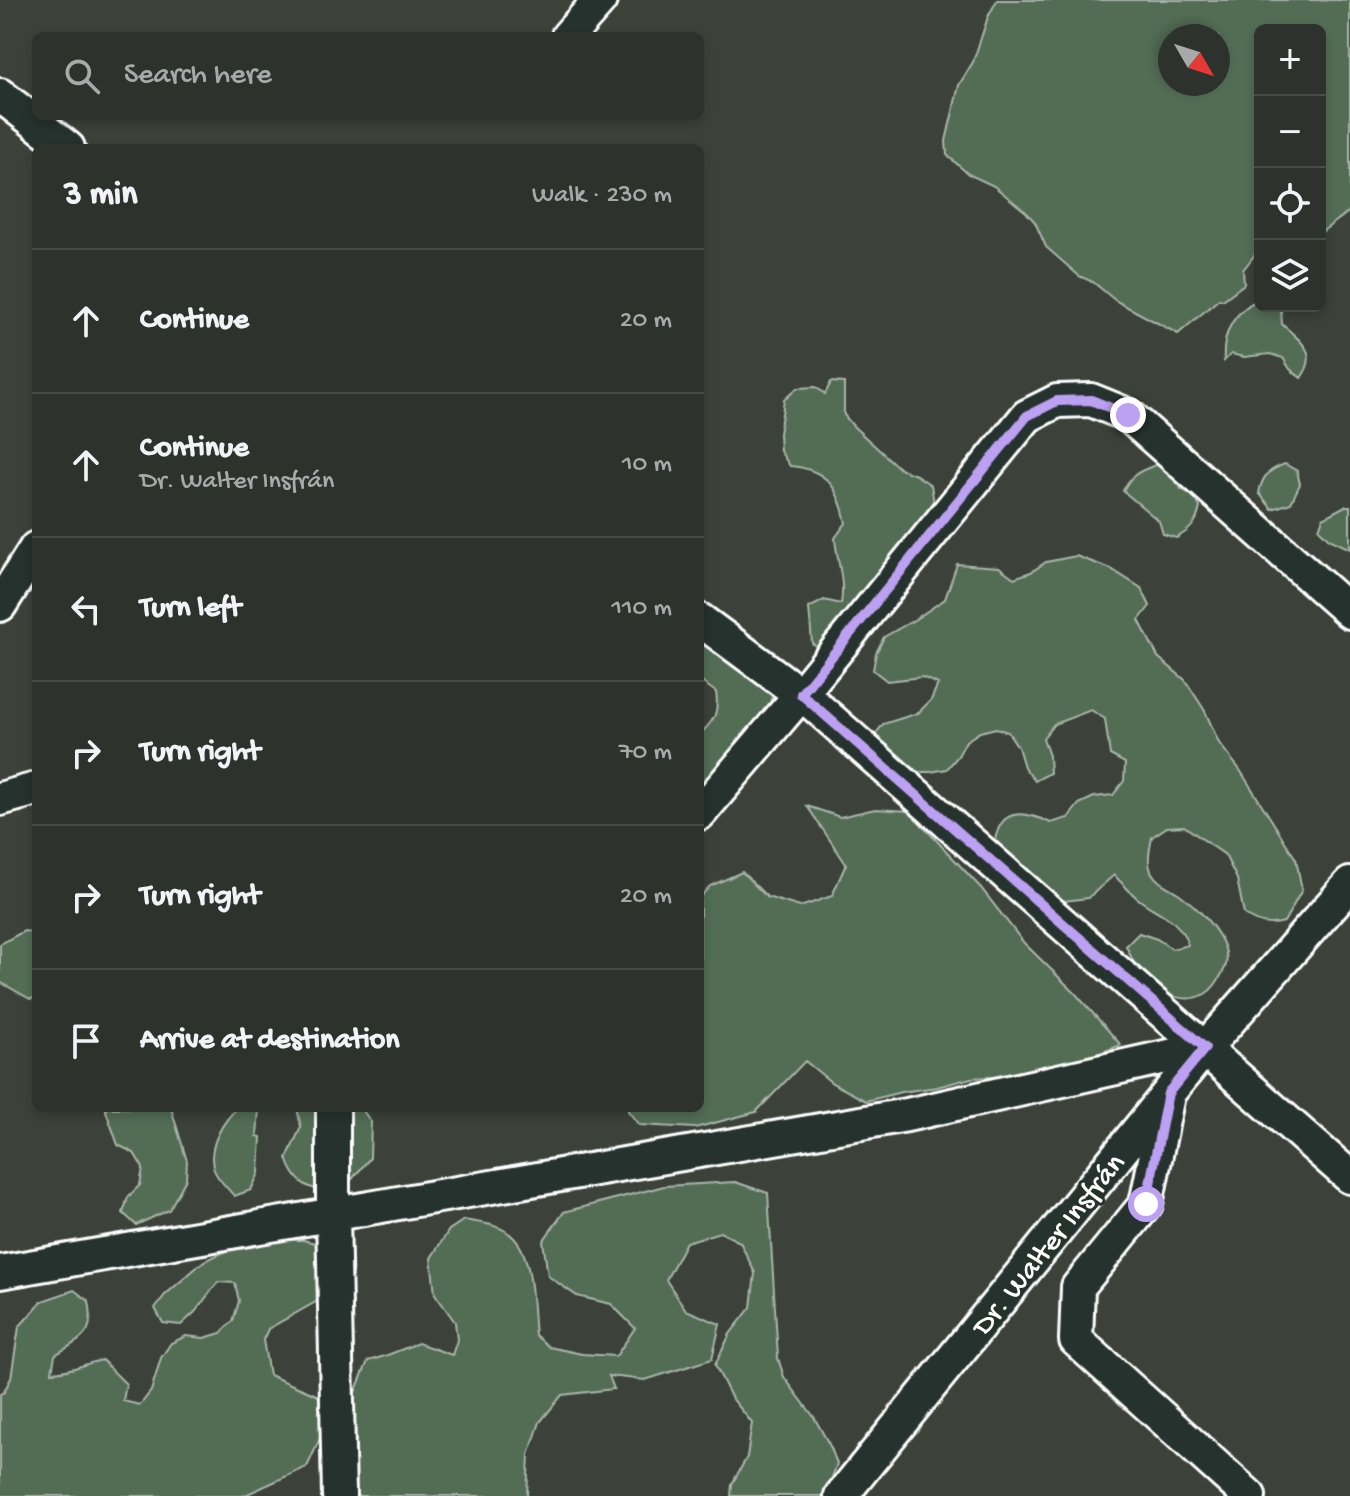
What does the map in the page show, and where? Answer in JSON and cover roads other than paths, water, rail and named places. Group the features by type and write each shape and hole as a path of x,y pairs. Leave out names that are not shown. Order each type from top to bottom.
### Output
{"street":[{"path":"572,32 600,0"},
{"path":"0,95 32,120"},
{"path":"32,120 63,144"},
{"path":"704,808 1027,416 1057,401 1091,400 1128,415 1350,612"},
{"path":"0,605 32,554"},
{"path":"704,623 801,694 1350,1177"},
{"path":"0,799 32,790"},
{"name":"Dr. Walter Insfrán","path":"841,1496 1205,1048 1350,884"},
{"path":"0,1272 907,1115 1205,1048"},
{"path":"1168,1093 1146,1204 1078,1287 1076,1340 1249,1496"},
{"path":"333,1112 339,1496"}]}
